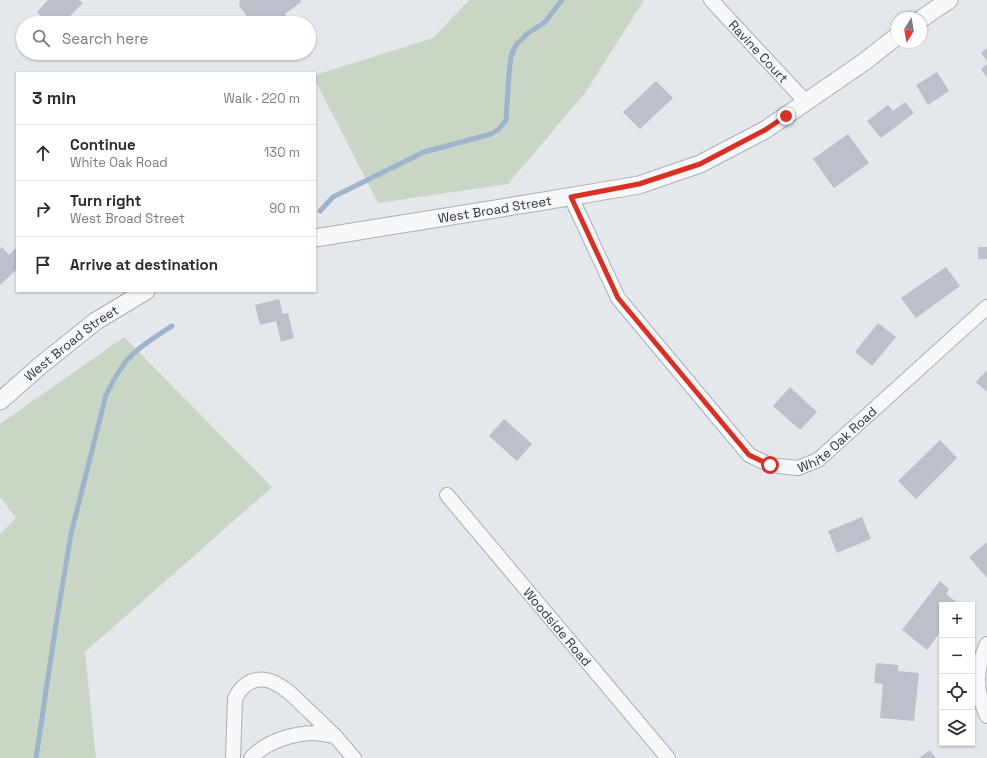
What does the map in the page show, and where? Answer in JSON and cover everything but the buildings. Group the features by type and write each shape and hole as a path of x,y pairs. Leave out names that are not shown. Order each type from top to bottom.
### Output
{"street":[{"name":"Ravine Court","path":"711,0 806,102"},
{"path":"927,15 949,0"},
{"name":"West Broad Street","path":"316,238 571,197 639,184 700,164 765,130 864,62 891,41"},
{"name":"White Oak Road","path":"571,197 618,298 749,455 770,465 798,468 818,460 987,307"},
{"name":"West Broad Street","path":"0,401 41,365 96,321 144,292"},
{"name":"Woodside Road","path":"447,495 668,758"},
{"path":"987,644 981,658 978,674 978,689 987,716"},
{"path":"233,758 235,699 238,691 252,680 270,681 281,686 335,736 354,758"},
{"path":"251,758 269,744 287,737 316,733 335,736"}],"green space":[{"path":"469,0 644,0 585,93 508,184 378,203 316,82 316,75 433,38"},
{"path":"124,337 272,487 85,652 96,758 0,758 0,534 16,518 0,497 0,424"}],"waterway":[{"path":"320,211 333,197 424,152 491,134 499,129 506,120 511,56 516,45 528,33 544,23 562,0"},
{"path":"36,758 71,534 106,395 125,362 144,345 172,326"}],"route":[{"path":"770,465 749,455 618,298 571,197 639,184 700,164 765,130 786,116"}]}
